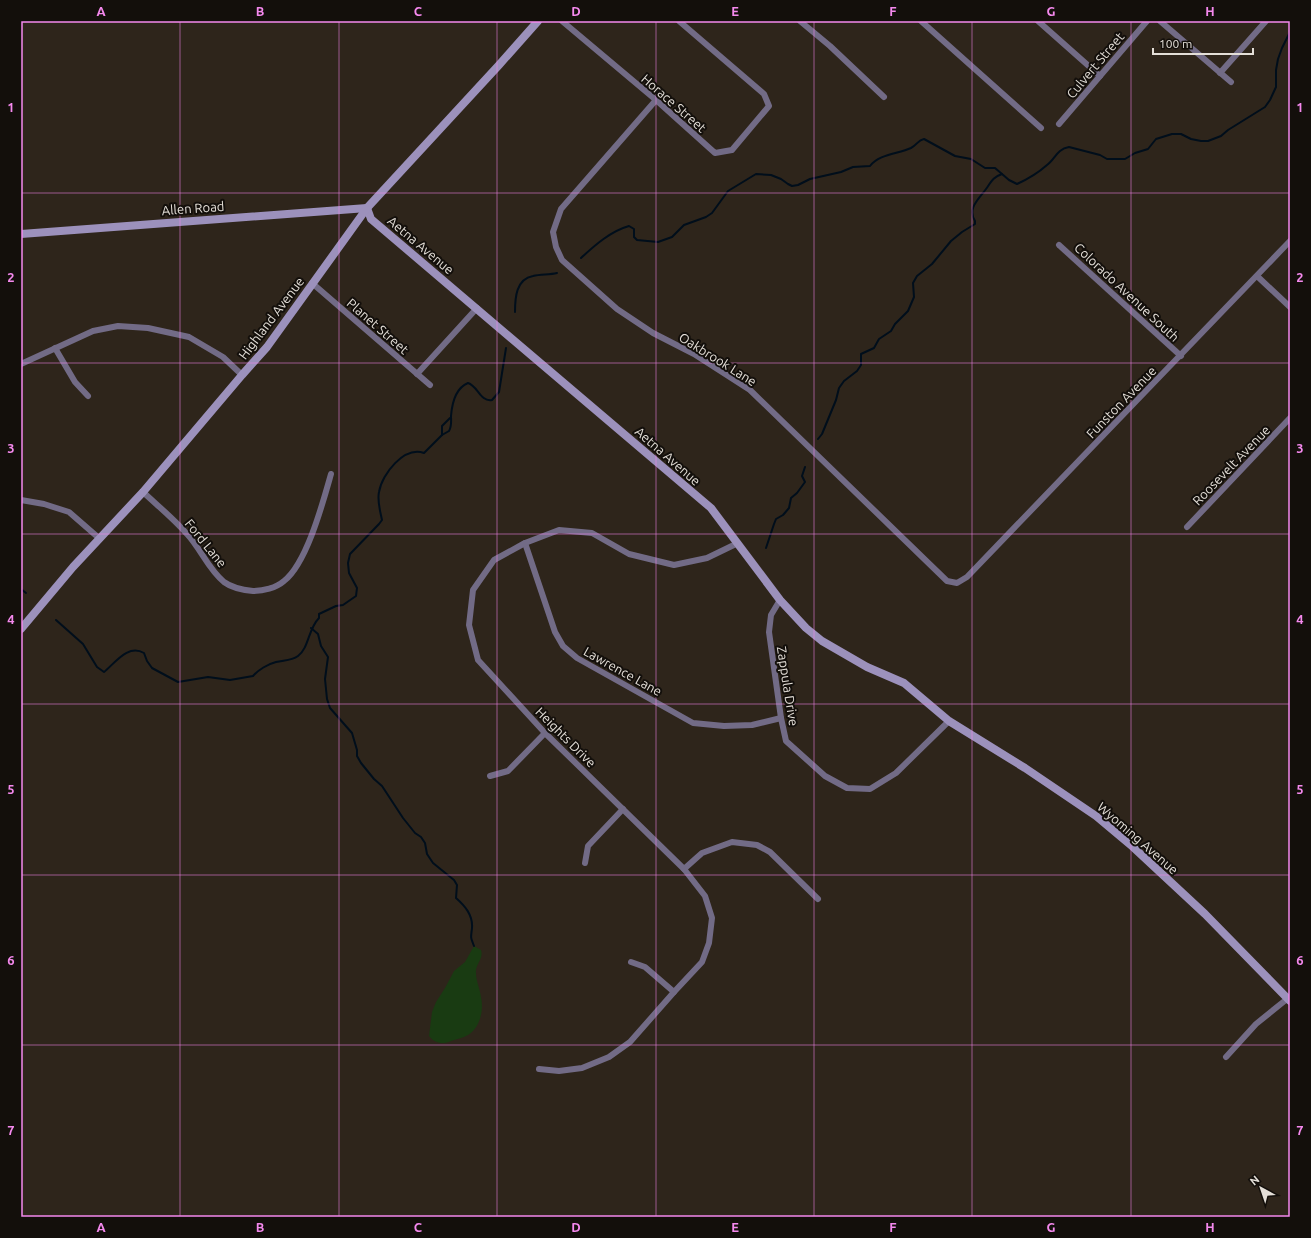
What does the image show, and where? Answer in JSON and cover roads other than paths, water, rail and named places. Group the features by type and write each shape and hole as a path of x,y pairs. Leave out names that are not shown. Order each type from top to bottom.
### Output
{"street":[{"name":"Highland Avenue","path":"21,629 73,567 143,492 267,347 367,208 538,21"},
{"name":"Horace Street","path":"562,21 656,100 715,153 732,150 769,106 764,94 679,21"},
{"path":"800,21 830,46 884,97"},
{"path":"921,21 1041,128"},
{"path":"1038,21 1100,76"},
{"name":"Culvert Street","path":"1059,124 1147,21"},
{"path":"1160,21 1231,82"},
{"path":"1220,72 1266,21"},
{"name":"Oakbrook Lane","path":"656,100 561,209 553,232 556,247 562,260 617,309 653,333 694,354 750,390 947,581 957,583 967,577"},
{"name":"Allen Road","path":"21,234 367,208"},
{"name":"Aetna Avenue","path":"367,208 371,219 711,508 780,600 806,628 822,641 867,667 904,683 949,721"},
{"name":"Funston Avenue","path":"967,577 1290,241"},
{"name":"Colorado Avenue South","path":"1060,245 1181,356"},
{"path":"1257,276 1290,308"},
{"name":"Planet Street","path":"312,283 430,385"},
{"path":"418,374 477,308"},
{"path":"21,364 93,331 118,326 148,328 189,337 223,357 242,375"},
{"path":"55,348 75,382 88,396"},
{"name":"Roosevelt Avenue","path":"1187,526 1290,418"},
{"name":"Ford Lane","path":"143,492 188,534 208,564 225,582 236,588 259,591 274,587 284,581 299,564 322,506 331,474"},
{"path":"21,500 44,504 69,512 100,539"},
{"name":"Heights Drive","path":"538,1069 559,1071 582,1068 609,1057 630,1042 702,962 709,944 712,918 705,896 684,869 545,733 478,660 469,625 473,590 494,560 525,543 559,530 592,533 629,554 674,565 707,558 738,543"},
{"name":"Lawrence Lane","path":"525,543 555,632 563,646 577,658 693,723 724,726 752,725 781,718"},
{"name":"Zappula Drive","path":"780,600 771,615 769,632 781,718 786,741 826,776 847,788 870,789 896,773 949,721"},
{"name":"Wyoming Avenue","path":"949,721 1025,768 1096,816 1133,847 1206,914 1289,1000"},
{"path":"490,776 508,771 545,733"},
{"path":"585,864 588,846 623,809"},
{"path":"684,869 702,854 732,842 757,845 770,852 818,899"},
{"path":"632,962 645,967 674,992"},
{"path":"1226,1057 1256,1024 1289,1000"}],"waterway":[{"path":"581,258 598,243 616,231 629,226 634,229 634,237 637,240 658,242 672,237 684,225 706,217 712,213 728,191 756,174 771,175 792,186 798,185 810,179 841,172 853,167 870,166 878,159 911,148 920,140 924,139 955,156 971,159 985,168 995,168 1009,180 1017,184 1044,168 1059,152 1069,147 1100,155 1107,159 1125,159 1135,153 1148,149 1156,139 1172,134 1181,134 1191,139 1208,141 1221,136 1265,107 1276,87 1276,70 1278,59 1290,32"},
{"path":"818,439 822,434 836,400 839,388 844,381 857,371 861,365 861,354 874,348 879,339 891,331 895,324 908,311 914,297 913,283 917,276 932,264 951,241 975,224 972,212 975,204 992,180 1002,174"},
{"path":"515,312 516,295 523,281 533,276 557,273"},
{"path":"56,620 83,644 97,667 104,672 122,655 133,651 144,653 152,668 178,682 208,677 230,680 253,676 260,669 270,664 295,658 302,653 315,622 319,618 319,614 336,606 343,605 356,596 357,588 349,573 348,563 350,554 382,520 378,495 384,477 395,463 402,458 416,452 424,453 442,435 449,431 455,396 464,385 468,383 485,399 492,400 499,392 506,348"},
{"path":"442,435 442,426 450,418"},
{"path":"766,548 776,519 783,515 789,508 791,498 797,493 805,482 802,476 805,467"},
{"path":"21,589 26,593"},
{"path":"311,628 318,634 321,646 328,657 325,679 327,699 330,708 352,733 357,750 357,756 361,763 382,786 403,818 415,833 421,837 425,843 427,854 433,863 454,880 457,885 456,898 470,915 472,923 471,937 474,946"}]}
